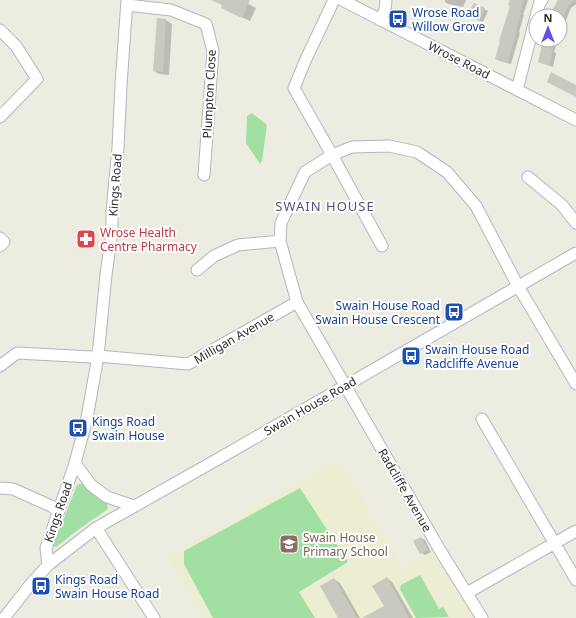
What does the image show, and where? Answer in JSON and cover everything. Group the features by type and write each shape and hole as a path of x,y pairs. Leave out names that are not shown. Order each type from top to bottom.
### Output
{"street":[{"path":"334,0 306,58 294,88 382,246"},
{"name":"Wrose Road","path":"342,0 576,120"},
{"path":"380,20 385,10 386,0"},
{"name":"Plumpton Close","path":"127,2 171,10 206,24 213,51 204,175"},
{"name":"Kings Road","path":"48,565 46,548 75,463 87,418 98,356 112,232 112,211 118,148 127,2"},
{"path":"0,30 16,46 37,79 0,117"},
{"path":"517,90 528,47"},
{"path":"197,270 214,256 238,245 280,241 281,223 305,172 332,155 352,147 389,146 417,152 447,172 476,206 518,286 576,384"},
{"path":"528,177 562,205 576,223"},
{"name":"Radcliffe Avenue","path":"280,241 297,302 441,552 482,618"},
{"name":"Swain House Road","path":"48,565 96,528 576,253"},
{"name":"Milligan Avenue","path":"0,366 17,353 92,357 98,356 188,364 297,302"},
{"path":"482,419 576,580"},
{"name":"Kings Road","path":"75,463 91,485 107,496 134,506"},
{"path":"0,488 13,489 59,511"},
{"path":"96,528 154,618"},
{"path":"467,593 576,531"},
{"path":"4,618 48,565"}],"shaded area":[{"name":"Swain House Primary School","path":"335,460 339,467 344,465 402,567 435,548 476,618 202,618 168,556"}],"green space":[{"path":"252,113 267,125 262,161 260,164 246,143 247,116"},
{"path":"83,483 94,495 107,503 108,509 56,547 53,546 77,485"},
{"path":"300,488 348,562 299,592 315,618 213,618 184,564 184,551"},
{"path":"420,575 439,609 443,607 449,617 416,618 400,589 401,585"}],"building":[{"path":"211,0 250,0 242,18 221,8 222,5"},
{"path":"510,0 524,0 508,62 495,59 510,6 508,5"},
{"path":"558,0 575,0 567,8 554,8"},
{"path":"474,3 485,8 479,20 466,15"},
{"path":"157,18 166,19 163,72 153,71"},
{"path":"541,48 551,48 553,50 549,66 538,62"},
{"path":"551,72 576,85 576,97 547,82"},
{"path":"421,537 428,550 420,554 413,541"},
{"path":"387,577 409,618 362,618 384,606 372,586"},
{"path":"334,578 357,618 338,618 320,586"}],"place":[{"name":"Wrose Road Willow Grove","path":"398,19"},
{"name":"Wrose Health Centre Pharmacy","path":"86,239"},
{"name":"Swain House Road Swain House Crescent","path":"454,312"},
{"name":"Swain House Road Radcliffe Avenue","path":"411,356"},
{"name":"Kings Road Swain House","path":"78,428"},
{"name":"Swain House Primary School","path":"289,544"},
{"name":"Kings Road Swain House Road","path":"41,586"}],"district":[{"name":"SWAIN HOUSE","path":"325,206"}]}
